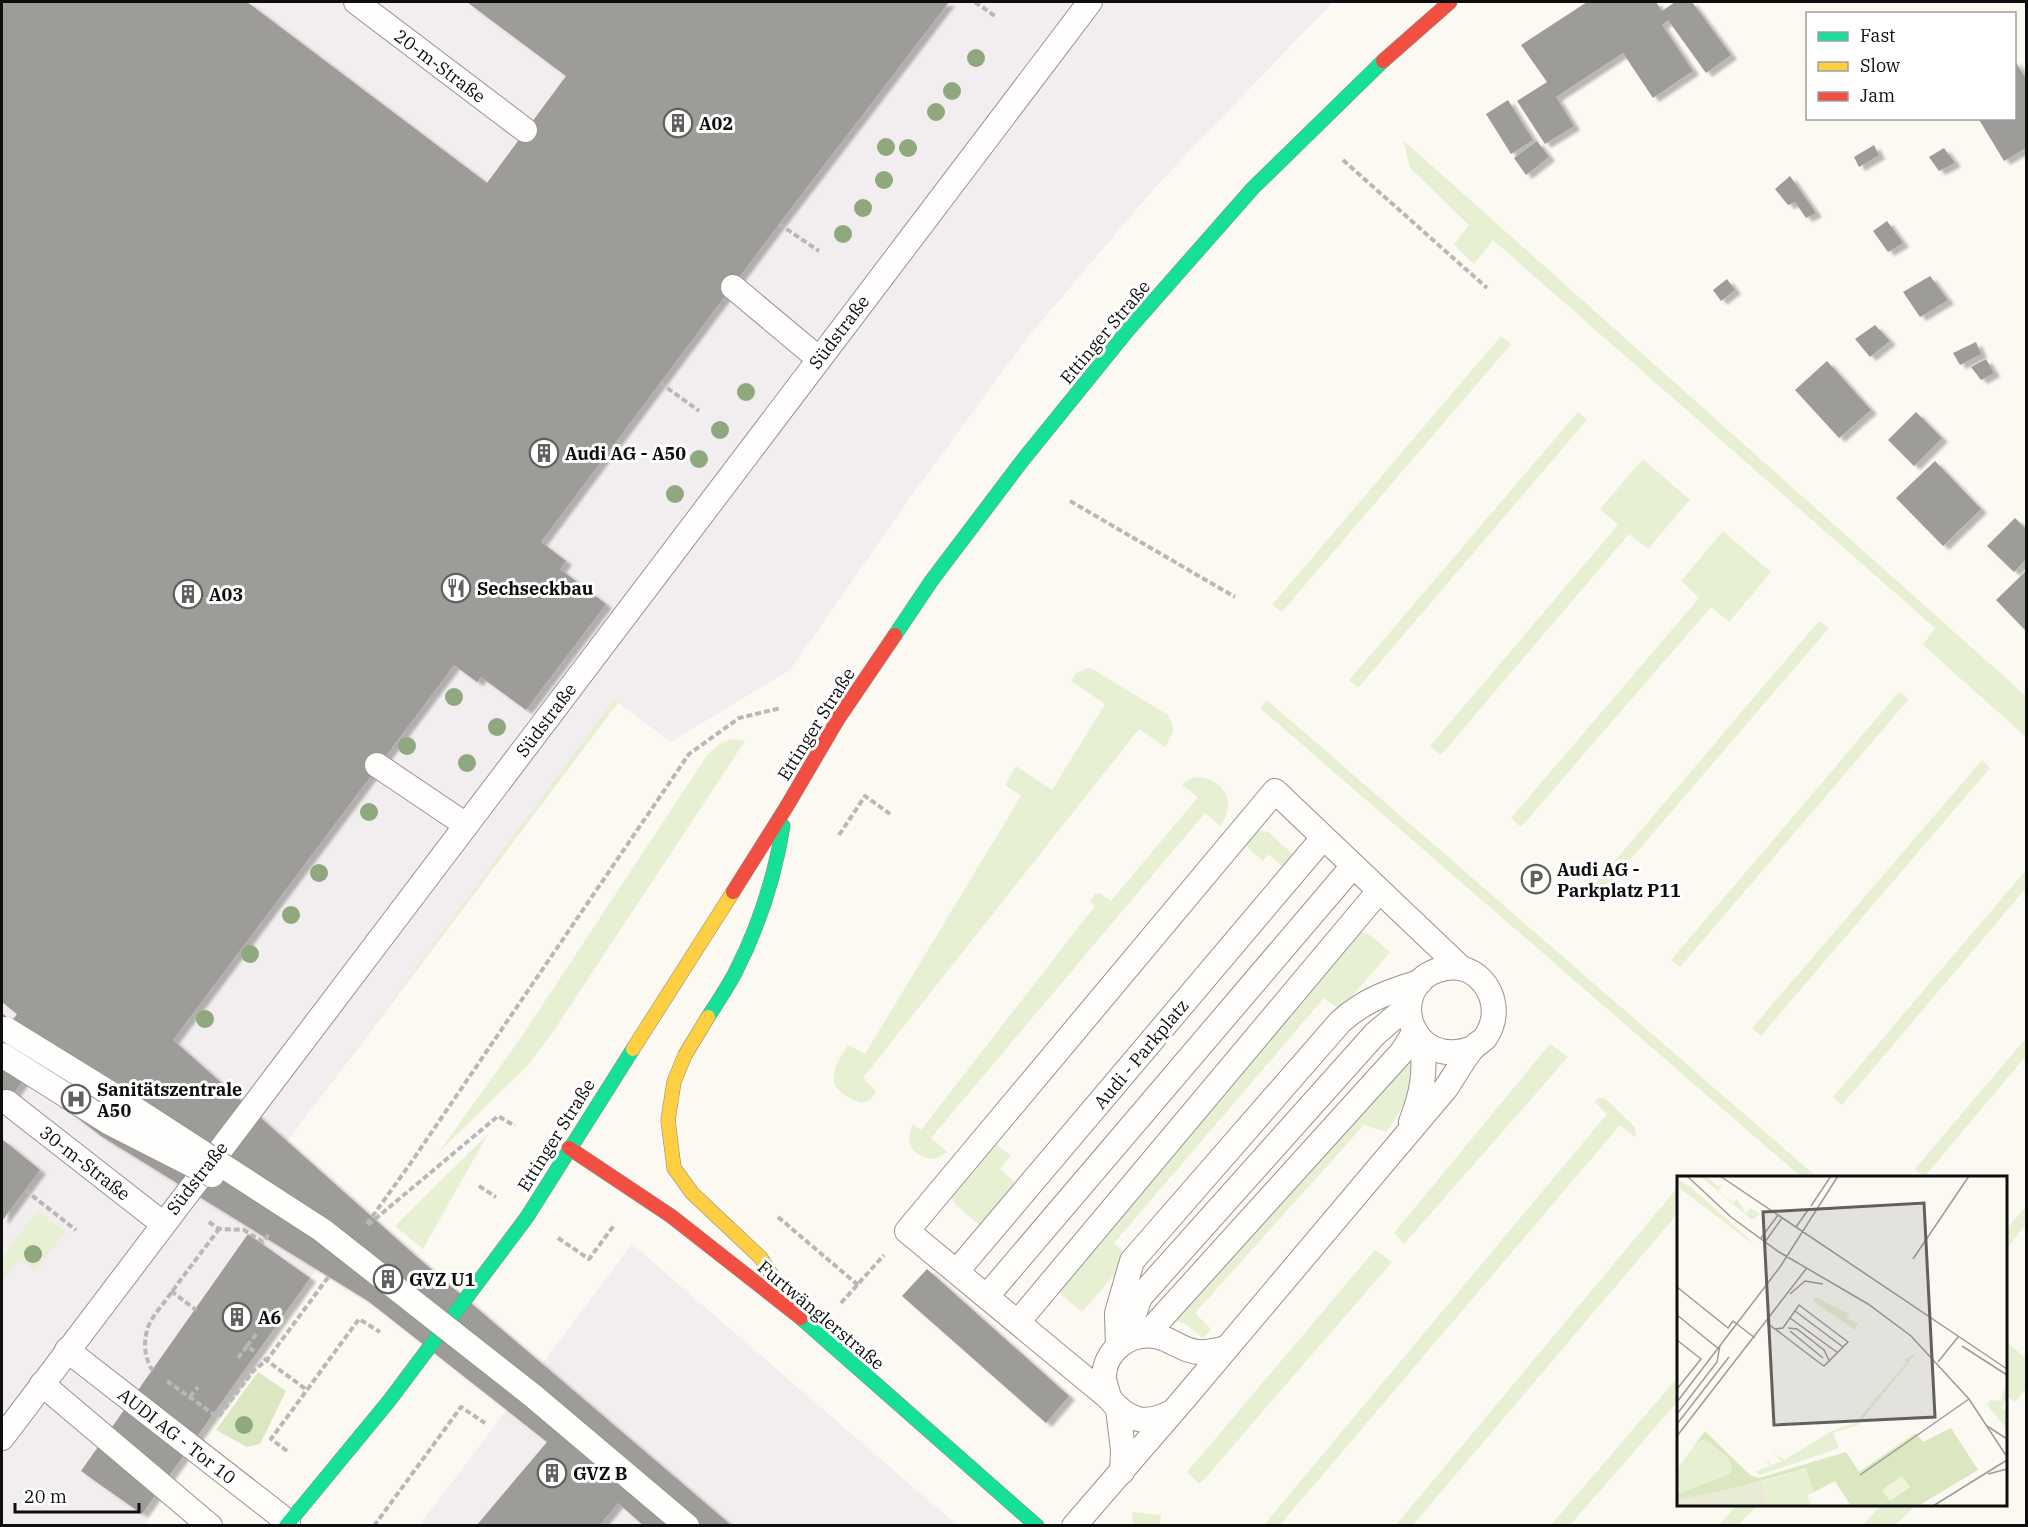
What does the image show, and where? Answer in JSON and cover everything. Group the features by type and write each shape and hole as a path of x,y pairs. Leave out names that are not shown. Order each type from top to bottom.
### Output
{"main road":[{"name":"Ettinger Straße","path":"287,1524 396,1391 527,1217 787,806 838,719 932,580 1022,461 1128,330 1253,188 1398,46 1450,2"},
{"path":"787,806 779,851 759,915 735,973 685,1055 674,1082 668,1120 674,1168 692,1193 761,1258 796,1314"},
{"name":"Furtwänglerstraße","path":"569,1148 671,1216 796,1314 1037,1526"}],"lane":[{"name":"20-m-Straße","path":"356,2 525,130"},
{"name":"Südstraße","path":"2,1438 162,1223 1090,2"},
{"path":"733,287 819,359"},
{"path":"377,765 466,825"},
{"path":"1074,1526 1122,1472 1178,1406 1226,1348 1406,1136 1446,1088 1473,1048 1483,1040 1491,1027 1494,1012 1492,998 1485,984 1475,974 1461,968 1275,792 907,1230 1130,1417 1145,1420 1159,1419 1178,1406 1189,1381 1187,1362 1175,1346"},
{"name":"Audi - Parkplatz","path":"957,1271 1323,838"},
{"path":"987,1296 1353,866"},
{"path":"1018,1322 1379,891"},
{"path":"1406,1136 1423,1085 1425,1062 1419,1037 1410,1019 1409,1005 1412,993 1420,981 1422,949 1411,921"},
{"path":"1126,1345 1117,1313 1132,1261 1341,1022 1356,1008 1395,989 1420,981 1432,972 1446,968 1461,968"},
{"path":"1126,1345 1140,1297 1376,1034 1409,1005"},
{"path":"4,1028 126,1102 322,1230 532,1395 687,1526"},
{"path":"1419,1037 1434,1049 1447,1053 1460,1053 1473,1048"},
{"path":"1122,1472 1123,1450 1114,1403 1104,1379 1126,1345 1402,1052 1419,1037"},
{"path":"2,1055 110,1123 322,1230"},
{"name":"30-m-Straße","path":"7,1102 162,1223"},
{"path":"1058,1357 1077,1361 1126,1345 1162,1337 1175,1346 1199,1353 1226,1348"},
{"name":"AUDI AG - Tor 10","path":"67,1350 287,1524"},
{"path":"42,1384 210,1526"}],"path":[{"path":"975,2 994,16"},
{"path":"1343,160 1487,288"},
{"path":"779,224 819,251"},
{"path":"660,383 699,411"},
{"path":"1070,501 1235,597"},
{"path":"388,1193 689,754 739,718 780,708"},
{"path":"839,835 865,796 890,814"},
{"path":"363,1230 498,1116 515,1126"},
{"path":"25,1190 76,1230"},
{"path":"770,1210 858,1285"},
{"path":"205,1218 219,1229 244,1230 263,1242 268,1236"},
{"path":"219,1229 171,1292 149,1326 145,1340 148,1364 153,1371 219,1416 254,1370 267,1360"},
{"path":"840,1304 907,1230"},
{"path":"171,1292 196,1310"},
{"path":"287,1451 271,1439 359,1319 380,1332"},
{"path":"238,1358 257,1333"},
{"path":"247,1346 307,1390"},
{"path":"190,1397 198,1387"},
{"path":"374,1526 461,1407 485,1423"}],"shaded area":[{"path":"2,2 1333,2 1159,183 1028,337 917,488 790,670 671,742 618,703 233,1213 318,1268 142,1514 150,1525 2,1526"},
{"path":"632,1244 957,1525 419,1526"}],"green space":[{"path":"1403,140 2026,696 2026,737 1923,645 1935,628 1493,240 1474,264 1454,245 1469,225 1410,168"},
{"path":"1501,336 1511,344 1282,612 1272,605"},
{"path":"1578,412 1587,420 1358,688 1349,680"},
{"path":"1643,459 1690,500 1648,549 1629,534 1441,755 1430,746 1618,525 1600,509"},
{"path":"1723,531 1771,572 1729,622 1711,607 1521,827 1511,818 1699,598 1681,581"},
{"path":"1819,621 1829,628 1599,896 1591,889"},
{"path":"1088,668 1168,715 1173,725 1173,732 1165,747 1139,729 863,1078 876,1091 870,1100 861,1103 849,1098 835,1086 834,1072 837,1063 848,1045 865,1054 1021,796 1005,785 1016,766 1052,790 1105,704 1071,681 1076,673"},
{"path":"1899,692 1909,699 1680,967 1671,960"},
{"path":"615,698 618,703 305,1118"},
{"path":"1267,700 1816,1176 1800,1176 1260,708"},
{"path":"732,739 745,741 551,1035 527,1066 438,1153 518,1042 708,754 719,744"},
{"path":"1982,760 1990,768 1761,1036 1752,1028"},
{"path":"1196,777 1214,782 1225,793 1228,809 1220,826 1205,813 931,1138 948,1152 935,1159 916,1153 912,1149 909,1138 913,1124 921,1130 1095,906 1090,901 1095,894 1100,893 1111,901 1198,797 1182,785"},
{"path":"1257,829 1268,832 1298,859 1287,871 1269,854 1263,861 1240,841"},
{"path":"2026,870 2026,888 1842,1105 1833,1097"},
{"path":"1356,933 1370,935 1390,952 1340,1010 1324,998 1114,1243 1130,1257 1082,1312 1053,1288"},
{"path":"2026,1038 2026,1056 1925,1176 1915,1169"},
{"path":"1550,1044 1568,1057 1404,1244 1394,1233"},
{"path":"1407,1060 1410,1063 1411,1072 1409,1091 1392,1125 1386,1132 1364,1125 1195,1313 1211,1329 1203,1338 1184,1323 1168,1319"},
{"path":"1599,1098 1605,1098 1635,1127 1635,1137 1620,1125 1280,1525 1264,1525 1607,1114 1594,1102"},
{"path":"488,1134 423,1249 395,1226"},
{"path":"991,1140 1011,1156 1000,1169 1020,1187 982,1227 955,1204 950,1195"},
{"path":"1677,1188 1677,1214 1413,1525 1396,1525"},
{"path":"2026,1206 2026,1224 2007,1248 2007,1229"},
{"path":"37,1211 65,1232 35,1271 19,1259 2,1282 2,1258"},
{"path":"1375,1250 1392,1262 1200,1484 1187,1472"},
{"path":"2007,1342 2026,1359 2026,1388 2015,1402 2007,1395"},
{"path":"258,1372 286,1391 260,1444 247,1447 216,1430"},
{"path":"1677,1378 1677,1402 1570,1525 1551,1525"},
{"path":"1736,1506 1756,1506 1738,1525 1719,1525"},
{"path":"1880,1506 1915,1506 1895,1525 1863,1525"},
{"path":"1132,1512 1161,1515 1160,1525 1133,1525"}],"building":[{"path":"2,2 247,2 487,183 566,76 467,2 949,2 779,224 541,542 566,561 560,569 606,604 526,710 481,677 477,682 454,665 173,1040 417,1257 732,1526 644,1526 618,1503 599,1526 476,1526 547,1442 368,1301 101,1136 25,1078 2,1110 2,1013 12,1021 17,1014 2,1002"},
{"path":"1587,2 1656,2 1662,11 1675,2 1692,2 1731,55 1706,73 1668,20 1662,25 1693,71 1653,98 1623,53 1556,97 1574,126 1545,144 1517,101 1547,82 1521,45"},
{"path":"2016,62 2026,79 2026,148 2004,161 1979,120 2016,120"},
{"path":"1508,100 1533,140 1511,154 1486,114"},
{"path":"1537,141 1549,157 1526,175 1514,158"},
{"path":"1874,145 1879,155 1859,167 1854,157"},
{"path":"1944,148 1955,163 1939,171 1929,157"},
{"path":"1790,176 1816,213 1806,218 1795,202 1788,205 1775,189"},
{"path":"1887,221 1903,243 1888,252 1873,231"},
{"path":"1930,276 1948,300 1920,317 1903,292"},
{"path":"1727,279 1735,290 1721,301 1713,290"},
{"path":"1875,325 1890,341 1870,357 1855,339"},
{"path":"1976,342 1981,354 1960,365 1953,353"},
{"path":"1986,359 1994,373 1981,380 1971,367"},
{"path":"1827,361 1871,410 1839,438 1795,390"},
{"path":"1916,412 1942,438 1914,466 1888,440"},
{"path":"1935,461 1981,509 1943,546 1896,498"},
{"path":"2015,518 2026,529 2026,559 2014,572 1987,546"},
{"path":"2026,571 2026,631 1996,600"},
{"path":"2,1139 40,1170 2,1221"},
{"path":"248,1234 310,1278 142,1514 81,1471"},
{"path":"927,1269 1069,1396 1046,1423 902,1296"}],"traffic: fast":[{"path":"895,635 932,580 1022,461 1128,330 1253,188 1383,61"},
{"path":"708,1017 735,973 751,938 770,883 783,826"},
{"path":"286,1526 389,1401 527,1217 633,1049"},
{"path":"801,1318 1037,1526"}],"traffic: slow":[{"path":"633,1049 733,892"},
{"path":"708,1017 685,1055 674,1082 668,1120 674,1168 692,1193 761,1258 781,1290"}],"traffic: jam":[{"path":"1383,61 1450,2"},
{"path":"733,892 838,719 895,635"},
{"path":"569,1148 671,1216 801,1318"}],"place":[{"name":"A02","path":"678,123"},
{"name":"Audi AG - A50","path":"544,453"},
{"name":"Sechseckbau","path":"456,588"},
{"name":"A03","path":"188,594"},
{"name":"Audi AG - Parkplatz P11","path":"1536,879"},
{"name":"Sanitätszentrale A50","path":"76,1099"},
{"name":"GVZ U1","path":"388,1279"},
{"name":"A6","path":"237,1317"},
{"name":"GVZ B","path":"552,1473"}]}
